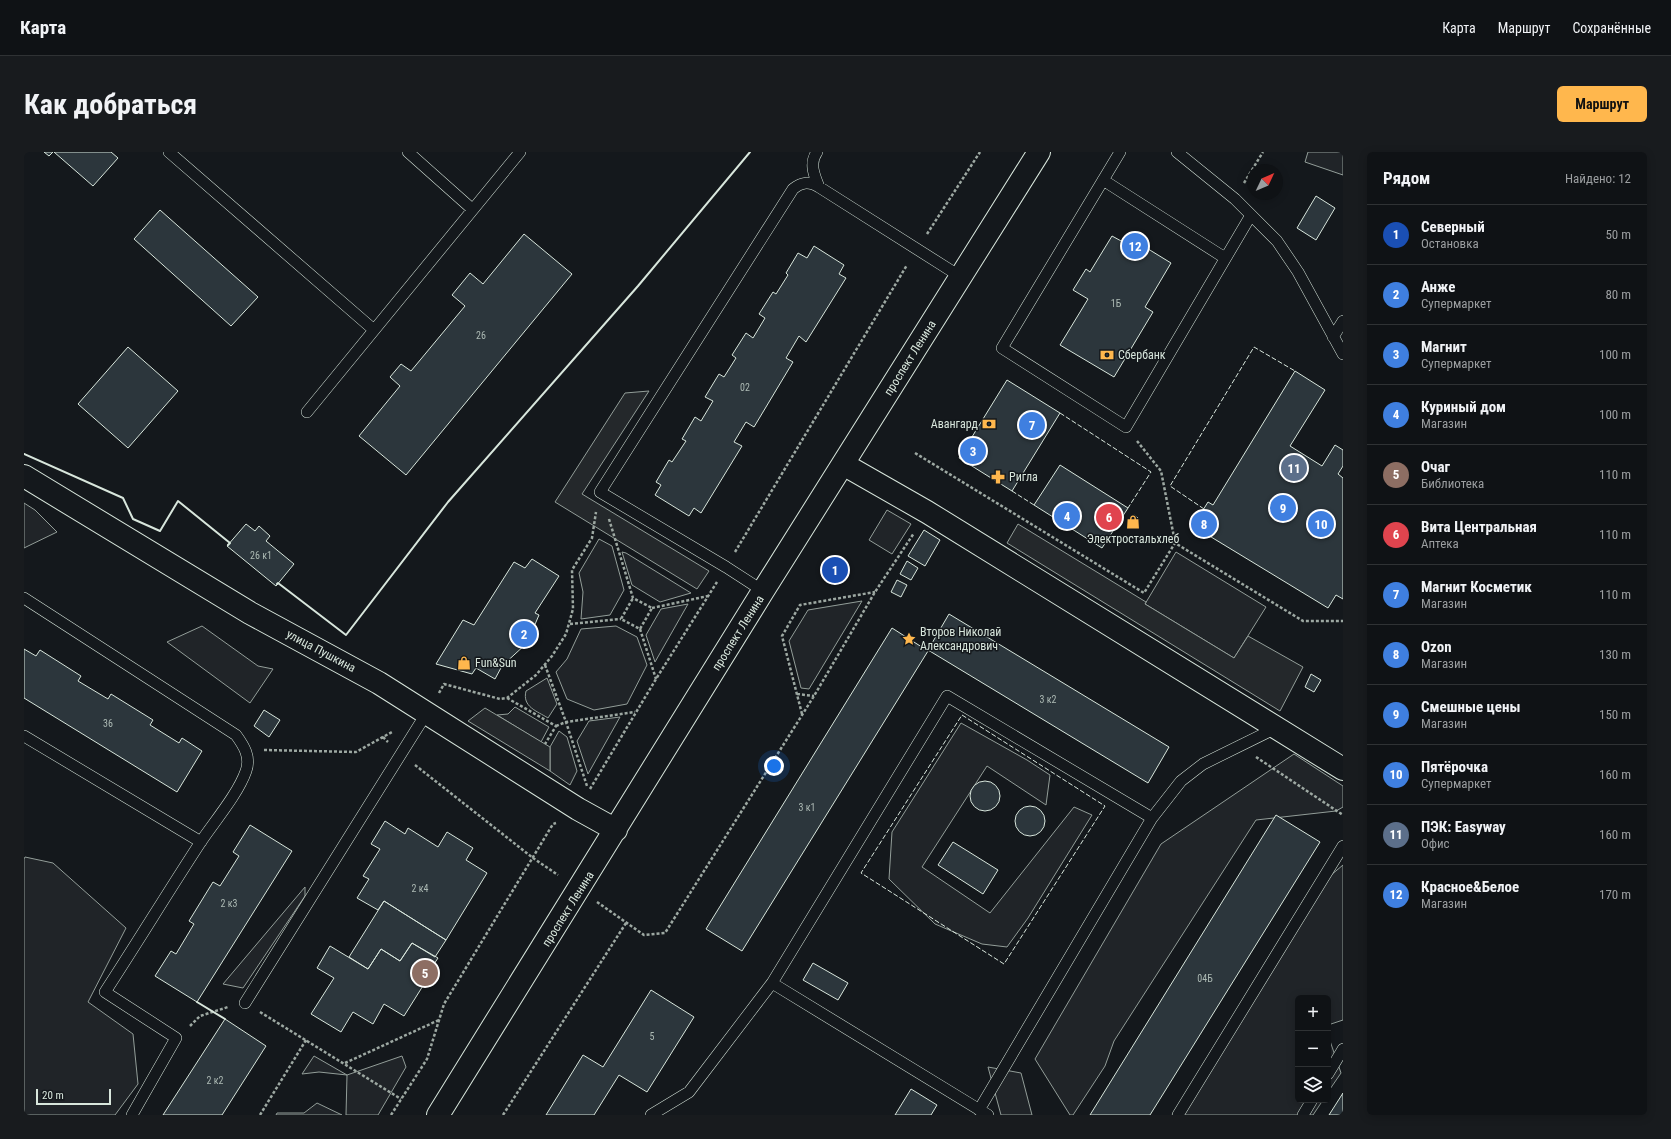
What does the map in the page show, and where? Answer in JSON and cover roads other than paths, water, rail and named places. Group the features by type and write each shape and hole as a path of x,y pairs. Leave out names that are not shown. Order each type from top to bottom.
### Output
{"street":[{"name":"проспект Ленина","path":"438,1115 1039,152"},
{"path":"843,464 927,512 1343,768"},
{"name":"улица Пушкина","path":"24,476 243,609 359,672 578,809 616,830"}],"lane":[{"path":"169,152 374,330"},
{"path":"408,152 472,209"},
{"path":"307,412 520,152"},
{"path":"817,152 814,156 812,172 819,187"},
{"path":"1120,152 1002,348 1126,427 1251,215"},
{"path":"1177,152 1235,198 1281,247 1298,272 1343,354"},
{"path":"1103,180 1225,258"},
{"path":"763,592 726,567 600,492 793,189 798,185 812,183 918,248 961,277"},
{"path":"1333,337 1343,321"},
{"path":"24,598 236,735 246,750 248,761 246,772 105,992 176,1038 132,1115"},
{"path":"651,1115 689,1092 772,983 947,696 1152,818"},
{"path":"245,1003 426,714"},
{"path":"772,983 984,1112 1152,818 1181,781 1203,764 1276,728"},
{"path":"24,736 201,842"},
{"path":"1178,1115 1343,846"},
{"path":"1331,1069 1343,1049"},
{"path":"1303,1115 1310,1103"}],"place":[{"name":"Красное&Белое","path":"1135,246"},
{"name":"Сбербанк","path":"1107,355"},
{"name":"Авангард","path":"989,424"},
{"name":"Магнит Косметик","path":"1032,425"},
{"name":"Магнит","path":"973,451"},
{"name":"ПЭК: Easyway","path":"1294,468"},
{"name":"Ригла","path":"998,477"},
{"name":"Смешные цены","path":"1283,508"},
{"name":"Куриный дом","path":"1067,516"},
{"name":"Вита Центральная","path":"1109,517"},
{"name":"Электростальхлеб","path":"1133,522"},
{"name":"Ozon","path":"1204,524"},
{"name":"Пятёрочка","path":"1321,524"},
{"name":"Северный","path":"835,570"},
{"name":"Анже","path":"524,634"},
{"name":"Второв Николай Александрович","path":"909,639"},
{"name":"Fun&Sun","path":"464,663"},
{"name":"Очаг","path":"425,973"}]}
